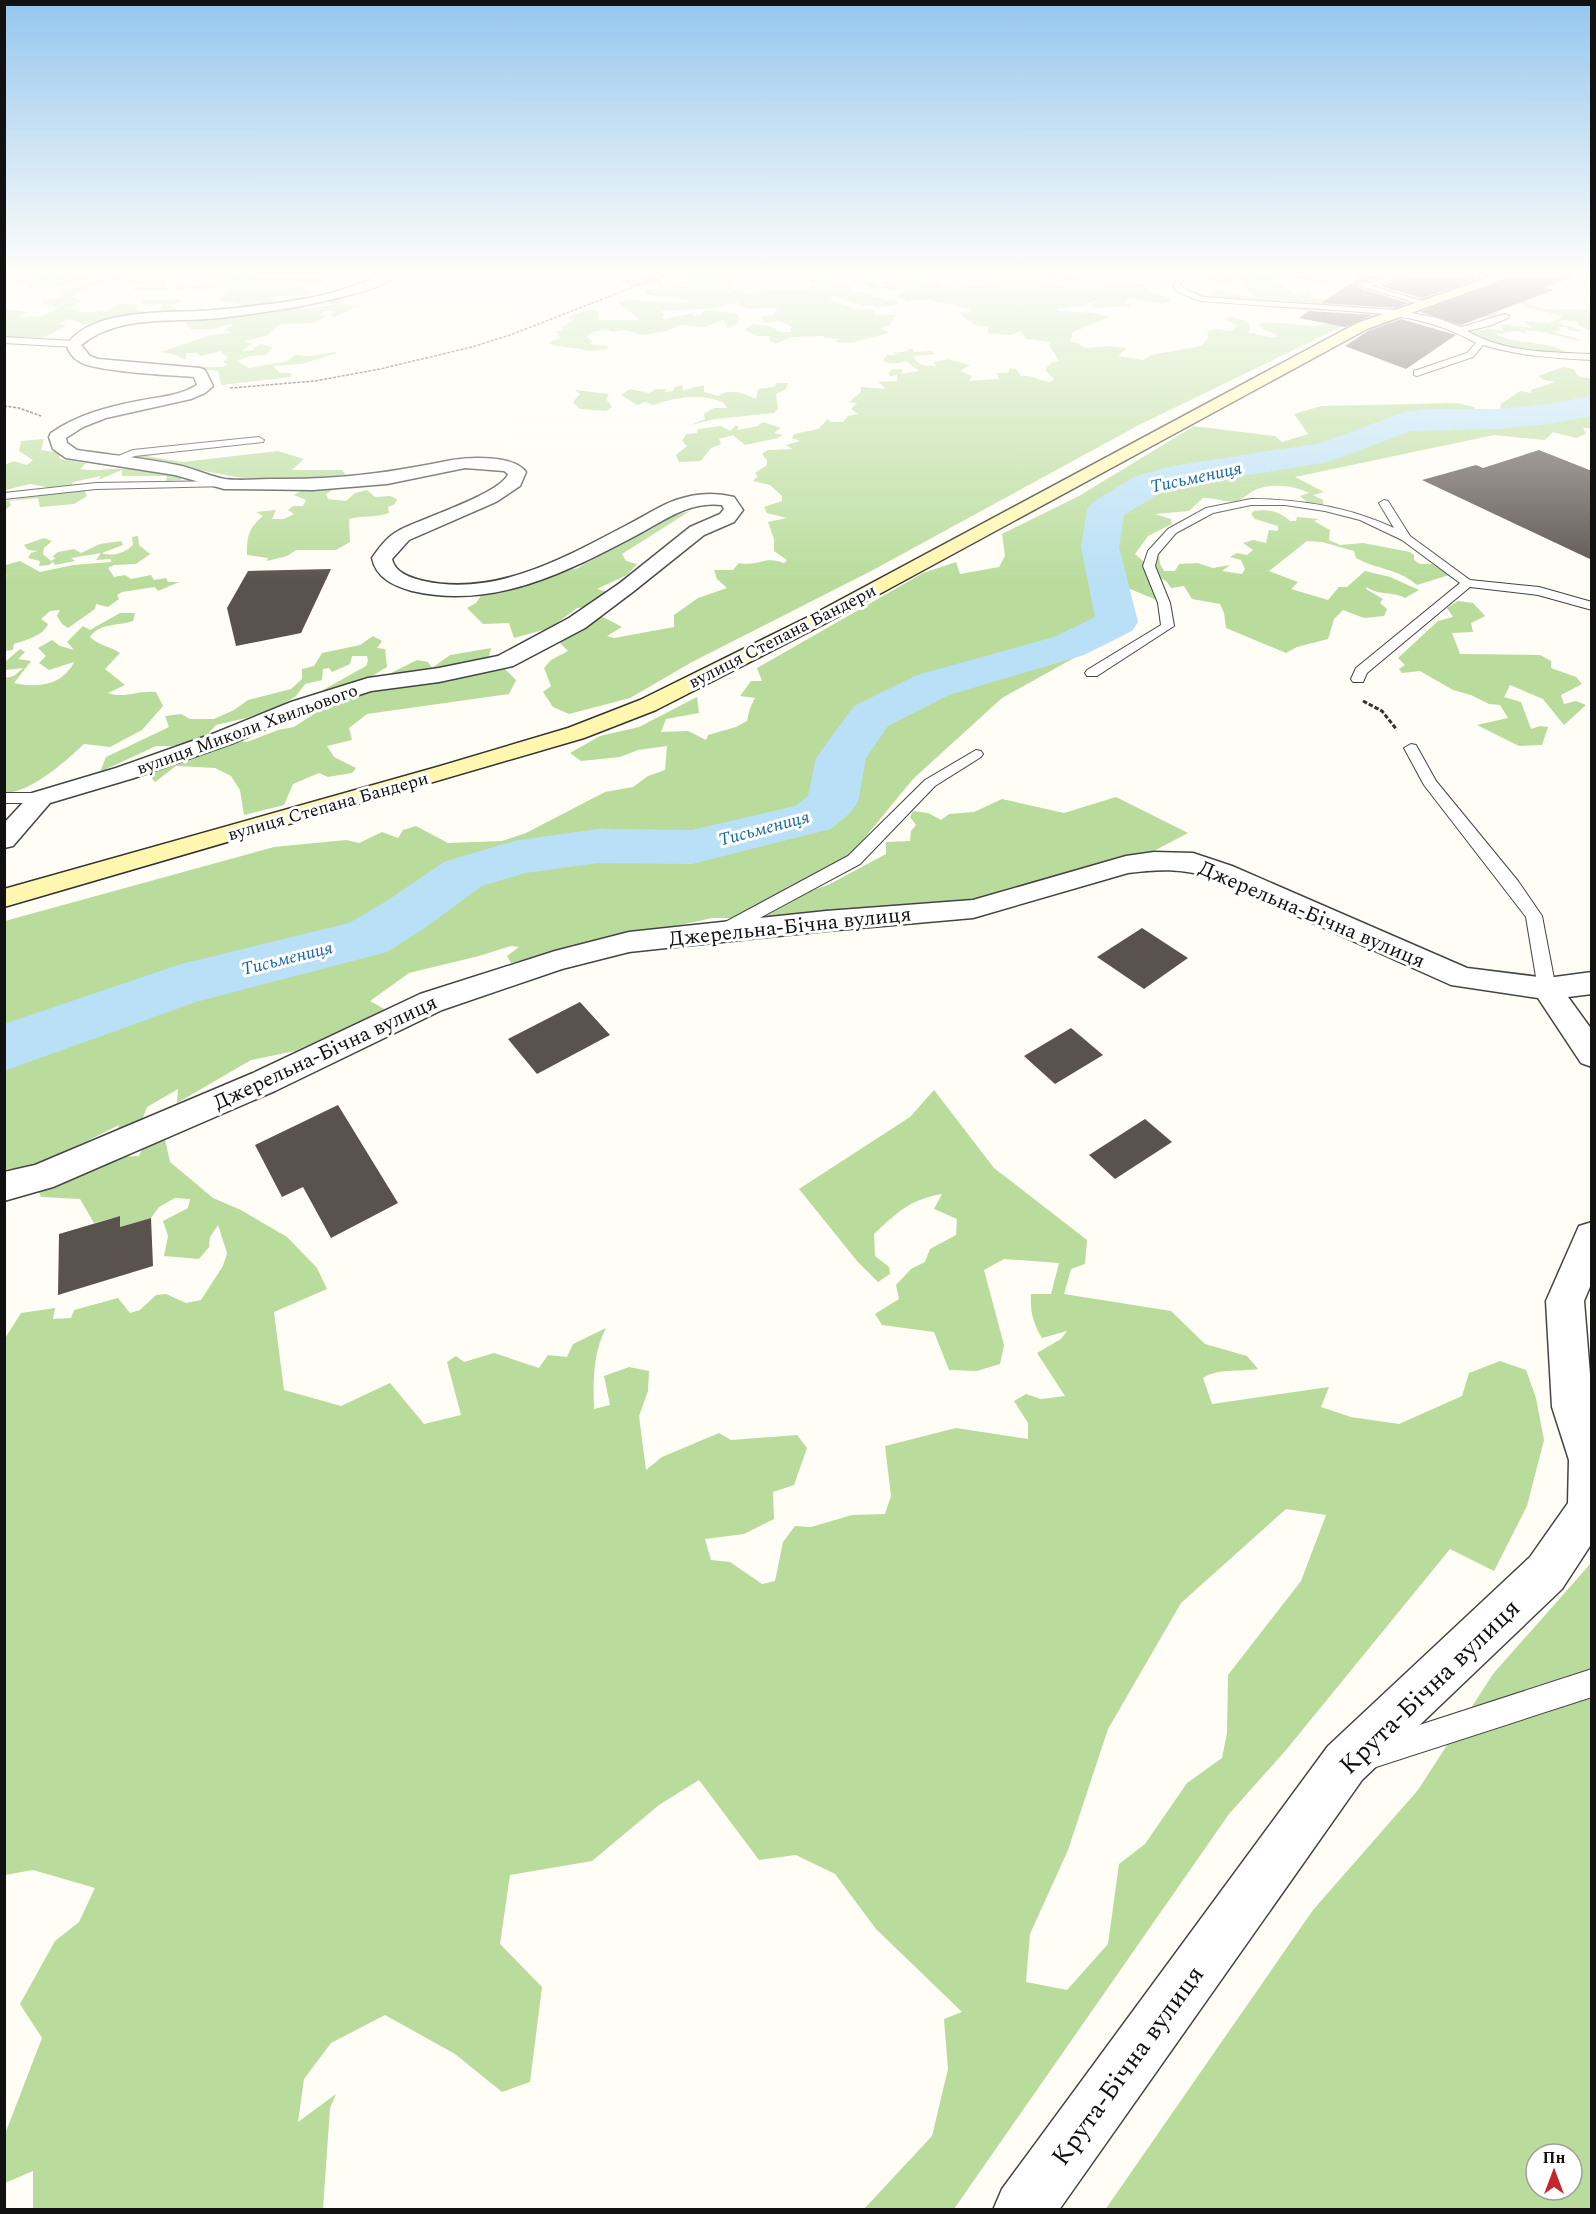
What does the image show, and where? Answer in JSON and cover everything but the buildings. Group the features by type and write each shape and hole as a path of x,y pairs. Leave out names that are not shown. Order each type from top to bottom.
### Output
{"main road":[{"name":"вулиця Степана Бандери","path":"4,898 457,769 576,733 648,705 819,619 1269,375"}],"street":[{"path":"69,427 106,413 200,391 205,386 201,375"},
{"name":"вулиця Миколи Хвильового","path":"41,798 125,773 224,738 299,707 369,685 439,675 505,660 578,623 697,531 727,518 734,510 728,501 718,498 691,501 559,567 502,585 479,589 422,588 396,578 387,570 382,558 402,536 490,498 514,482 516,472 508,467 486,463 465,463 398,477 353,482 295,485 224,484 177,470 72,454 59,445 57,437 69,427"},
{"path":"4,840 41,798"},
{"name":"Джерельна-Бічна вулиця","path":"4,1187 41,1177 254,1087 431,1002 555,961 629,942 722,931 974,909 1126,865 1173,860 1193,862 1462,978 1547,989 1592,983"},
{"path":"1547,989 1592,1055"},
{"name":"Крута-Бічна вулиця","path":"1023,2210 1345,1763 1546,1573 1589,1509 1591,1460 1572,1407 1565,1301 1592,1237"}],"lane":[{"path":"111,461 133,453 259,440"},
{"path":"4,496 96,486 224,484"},
{"path":"1092,673 1168,626 1164,603 1149,566 1152,553 1172,531 1210,510 1251,502 1285,502 1325,508 1364,518 1406,538 1467,583 1539,591 1592,606"},
{"path":"1384,503 1406,538"},
{"path":"1358,679 1361,672 1467,583"},
{"path":"1411,748 1429,782 1534,915 1547,989"},
{"path":"722,931 854,860 930,783 976,754"},
{"path":"4,798 41,798"},
{"path":"1345,1763 1592,1683"}],"path":[{"path":"200,391 315,381 341,375"},
{"path":"4,406 19,408 69,427"},
{"path":"1358,679 1353,688 1357,697 1367,705 1382,711 1411,748"}],"green space":[{"path":"219,375 291,375 291,377 221,385"},
{"path":"897,375 970,375 969,381 999,379 998,375 1028,376 1050,382 1054,379 1050,375 1241,375 1137,426 873,570 692,662 630,698 569,714 553,707 543,692 551,686 544,668 551,660 568,651 556,639 592,620 603,617 622,627 607,636 614,638 674,627 674,615 698,598 727,588 717,579 714,570 733,570 739,563 752,564 771,560 784,563 787,560 774,551 774,539 768,522 787,518 767,513 764,507 782,501 782,496 770,485 753,481 758,476 755,473 767,465 767,460 762,454 768,450 792,449 786,445 800,441 792,438 794,434 818,429 828,419 831,422 843,422 848,416 858,414 851,409 857,403 849,402 861,392 861,387 886,389 878,382 897,381"},
{"path":"1579,375 1591,378 1591,428 1583,428 1586,434 1576,438 1553,432 1545,440 1494,435 1295,477 1324,492 1313,495 1323,500 1323,506 1309,504 1300,496 1309,493 1284,486 1263,487 1236,501 1203,498 1189,511 1155,514 1171,519 1172,524 1148,536 1135,554 1143,561 1152,561 1154,553 1159,554 1160,564 1164,571 1175,571 1179,564 1197,563 1213,568 1230,565 1222,571 1242,574 1245,569 1241,560 1230,557 1237,553 1247,555 1253,550 1243,543 1253,540 1266,543 1269,530 1278,531 1278,526 1255,519 1251,514 1254,511 1264,510 1277,513 1290,521 1296,521 1297,517 1319,519 1314,521 1330,530 1329,540 1340,545 1363,543 1410,552 1414,555 1414,560 1420,564 1432,564 1449,575 1417,585 1402,575 1356,558 1354,551 1322,542 1307,541 1269,571 1298,582 1291,589 1328,600 1339,587 1347,587 1365,571 1390,577 1419,590 1405,598 1376,592 1367,587 1366,589 1383,599 1380,603 1387,609 1384,616 1364,618 1343,610 1334,619 1328,639 1297,647 1286,653 1226,628 1220,604 1192,599 1184,586 1171,588 1166,581 1146,571 1157,600 1125,587 1126,629 1002,698 913,779 849,857 786,888 803,894 830,884 886,854 886,842 910,841 911,831 916,825 910,817 913,811 928,813 941,820 949,814 974,812 1002,799 1064,813 1116,797 1188,833 1150,853 968,904 761,918 712,918 511,963 507,956 519,947 511,946 409,973 370,1001 386,1010 295,1051 251,1060 177,1103 178,1089 147,1107 139,1128 115,1138 119,1125 33,1168 5,1169 5,921 274,847 346,840 359,843 382,832 398,838 403,830 416,826 448,843 502,841 526,833 605,792 633,787 648,776 665,770 667,746 638,750 620,757 581,761 570,753 600,736 639,727 697,697 699,713 666,719 661,732 688,731 706,740 708,735 736,727 747,721 755,698 740,696 751,681 762,681 757,668 923,573 956,562 960,574 999,567 1005,556 1002,534 1079,496 1194,426 1275,436 1282,442 1308,434 1294,414 1321,406 1457,403 1474,407 1476,412 1499,414 1501,404 1520,391 1532,393 1531,390 1555,382 1538,376"},
{"path":"777,383 788,383 786,389 776,394 778,409 774,413 715,419 691,425 705,419 704,414 714,408 727,408 724,403 699,397 680,398 654,405 645,402 637,405 621,395 630,389 649,393 656,389 667,389 664,392 673,391 675,387 682,385 683,390 704,386 704,392 718,396 732,392 756,399 758,389 774,387"},
{"path":"575,390 609,394 606,399 612,407 606,411 580,409 573,402 580,394"},
{"path":"763,422 781,428 774,433 783,435 745,445 733,435 719,439 721,444 711,448 701,461 679,462 676,455 687,446 682,441 686,434 697,433 698,429 721,426 730,431 735,426 739,426 737,430 758,426"},
{"path":"44,439 41,450 61,453 59,459 86,463 80,469 139,470 182,475 181,480 166,481 167,476 122,476 122,470 98,480 101,476 73,482 71,487 46,487 30,484 5,490 5,465 13,461 27,465 33,460 19,451 21,441"},
{"path":"278,451 304,459 292,470 342,470 350,480 281,481 236,477 173,465 130,460 140,455 183,462"},
{"path":"338,487 326,494 328,499 346,501 355,493 367,490 375,497 390,496 397,499 395,504 388,507 389,513 349,519 350,542 336,550 296,550 287,556 267,561 268,558 247,555 249,533 263,516 256,512 276,510 272,519 284,519 294,514 288,510 293,506 303,506 306,500 294,495 302,490"},
{"path":"85,491 87,496 74,504 40,507 38,498 9,501 11,505 5,510 5,501"},
{"path":"690,511 622,554 626,561 637,564 627,575 597,589 612,593 588,607 577,608 550,628 514,638 509,623 483,624 467,608 476,603 482,594 578,568 607,550 673,516"},
{"path":"138,536 139,545 150,554 136,564 114,565 108,568 114,577 125,575 131,579 151,575 154,580 166,578 168,582 179,582 158,591 155,587 122,592 117,595 119,599 108,607 96,604 95,609 68,628 57,616 60,610 50,611 41,619 48,624 42,632 14,644 13,650 5,651 4,578 7,576 5,565 20,561 40,572 73,565 111,562 111,559 96,560 101,553 71,558 75,561 55,565 53,562 39,566 40,561 28,558 31,553 38,551 28,550 24,545 44,538 52,541 44,548 43,554 51,561 56,558 52,557 58,552 74,549 81,553 100,544 121,541 123,545 102,553 119,554 133,545 132,537"},
{"path":"1458,601 1473,603 1485,616 1471,623 1473,632 1452,633 1460,654 1540,655 1551,661 1551,668 1576,677 1582,684 1561,695 1564,704 1576,701 1586,705 1564,725 1543,699 1510,685 1504,697 1521,702 1531,729 1540,726 1548,727 1542,745 1519,746 1477,725 1508,718 1500,705 1489,704 1471,695 1453,690 1420,671 1402,673 1399,669 1405,665 1398,658 1438,621 1453,617 1447,608"},
{"path":"120,613 135,613 133,621 98,629 90,637 120,653 105,669 125,685 108,693 120,695 156,692 163,706 142,730 110,747 84,744 58,767 36,782 5,793 5,678 14,676 23,668 5,670 5,662 20,649 25,652 18,659 31,661 14,683 40,685 56,681 69,670 74,662 49,670 39,663 46,656 38,648 52,640 60,646 74,650 67,642 83,626 90,630"},
{"path":"373,636 382,641 377,648 385,649 387,667 372,676 387,675 417,660 428,662 432,668 450,655 491,648 489,656 481,663 510,662 505,669 516,680 509,694 367,714 349,728 352,740 327,746 334,757 356,768 352,773 328,777 319,773 293,784 284,805 244,815 240,790 231,776 215,768 176,766 155,782 145,771 179,757 207,753 215,744 231,740 247,742 278,730 294,727 315,713 339,703 322,695 323,690 366,666 367,656 352,656 350,664 332,672 329,668 323,669 322,680 305,684 295,697 264,714 216,725 205,737 173,746 156,746 100,772 106,757 169,727 165,716 181,714 190,719 214,719 234,710 248,700 291,689 302,679 302,669 314,666 322,653 360,645"},
{"path":"934,1090 994,1168 1087,1240 1085,1264 1071,1269 1064,1294 1171,1311 1205,1344 1247,1356 1258,1369 1222,1372 1203,1378 1212,1404 1329,1387 1321,1407 1351,1417 1399,1424 1462,1396 1469,1373 1500,1361 1526,1370 1536,1398 1544,1440 1527,1506 1494,1571 1450,1549 1286,1750 1229,1814 954,2209 864,2209 932,2136 948,2069 944,2019 962,2012 876,1929 835,1874 796,1855 759,1860 699,1780 659,1805 592,1861 510,1875 500,1944 542,1987 530,2082 502,2092 455,2054 385,2015 331,2043 304,2079 298,2122 336,2094 330,2108 323,2209 33,2209 33,2171 5,2183 5,2134 42,2038 20,2004 55,1941 79,1922 95,1888 33,1870 5,1875 4,1340 21,1313 55,1308 53,1319 71,1318 74,1310 118,1298 130,1313 140,1310 156,1295 166,1294 186,1303 201,1300 223,1266 227,1253 218,1225 210,1237 209,1247 199,1259 164,1256 168,1236 163,1221 188,1208 190,1199 175,1198 159,1207 151,1218 120,1227 120,1216 94,1223 80,1199 41,1197 37,1186 109,1157 139,1156 146,1140 164,1135 170,1162 213,1198 241,1210 287,1237 317,1268 327,1289 274,1312 284,1390 341,1406 390,1383 424,1424 461,1415 447,1362 456,1356 464,1362 494,1353 539,1368 548,1355 567,1357 573,1344 606,1328 596,1357 594,1409 610,1405 604,1376 629,1367 649,1371 648,1391 639,1416 646,1470 662,1457 719,1433 731,1440 797,1435 807,1448 794,1485 773,1492 774,1519 744,1534 705,1539 711,1560 730,1562 762,1584 775,1581 783,1542 795,1526 811,1527 852,1515 885,1514 891,1496 885,1446 956,1428 1028,1439 1028,1423 1014,1401 1026,1394 1041,1399 1065,1396 1037,1353 1061,1339 1067,1331 1042,1338 1034,1322 1031,1306 1031,1294 1051,1294 1059,1263 1004,1259 984,1270 1004,1345 1000,1364 977,1371 949,1370 934,1332 882,1325 875,1314 899,1299 896,1285 911,1269 925,1262 930,1249 956,1235 957,1219 934,1209 942,1194 913,1203 874,1234 875,1256 889,1267 890,1274 878,1282 857,1261 799,1189 910,1117","holes":["1286,1509 1326,1515 1301,1581 1228,1675 1227,1733 1222,1758 1187,1783 1145,1844 1119,1864 1108,1944 1067,1990 1026,1982 1030,1934 1068,1850 1108,1729 1181,1603"]},
{"path":"1591,1563 1591,2209 1105,2210 1313,1910 1418,1790 1493,1674"}],"waterway":[{"name":"Тисьмениця","path":"4,1048 181,985 367,938 402,917 463,874 519,857 598,846 692,847 813,818 832,802 841,758 871,716 933,685 1069,646 1117,622 1100,547 1106,510 1149,484 1172,477 1328,452 1405,422 1432,419 1498,419 1548,414 1592,406"}]}
